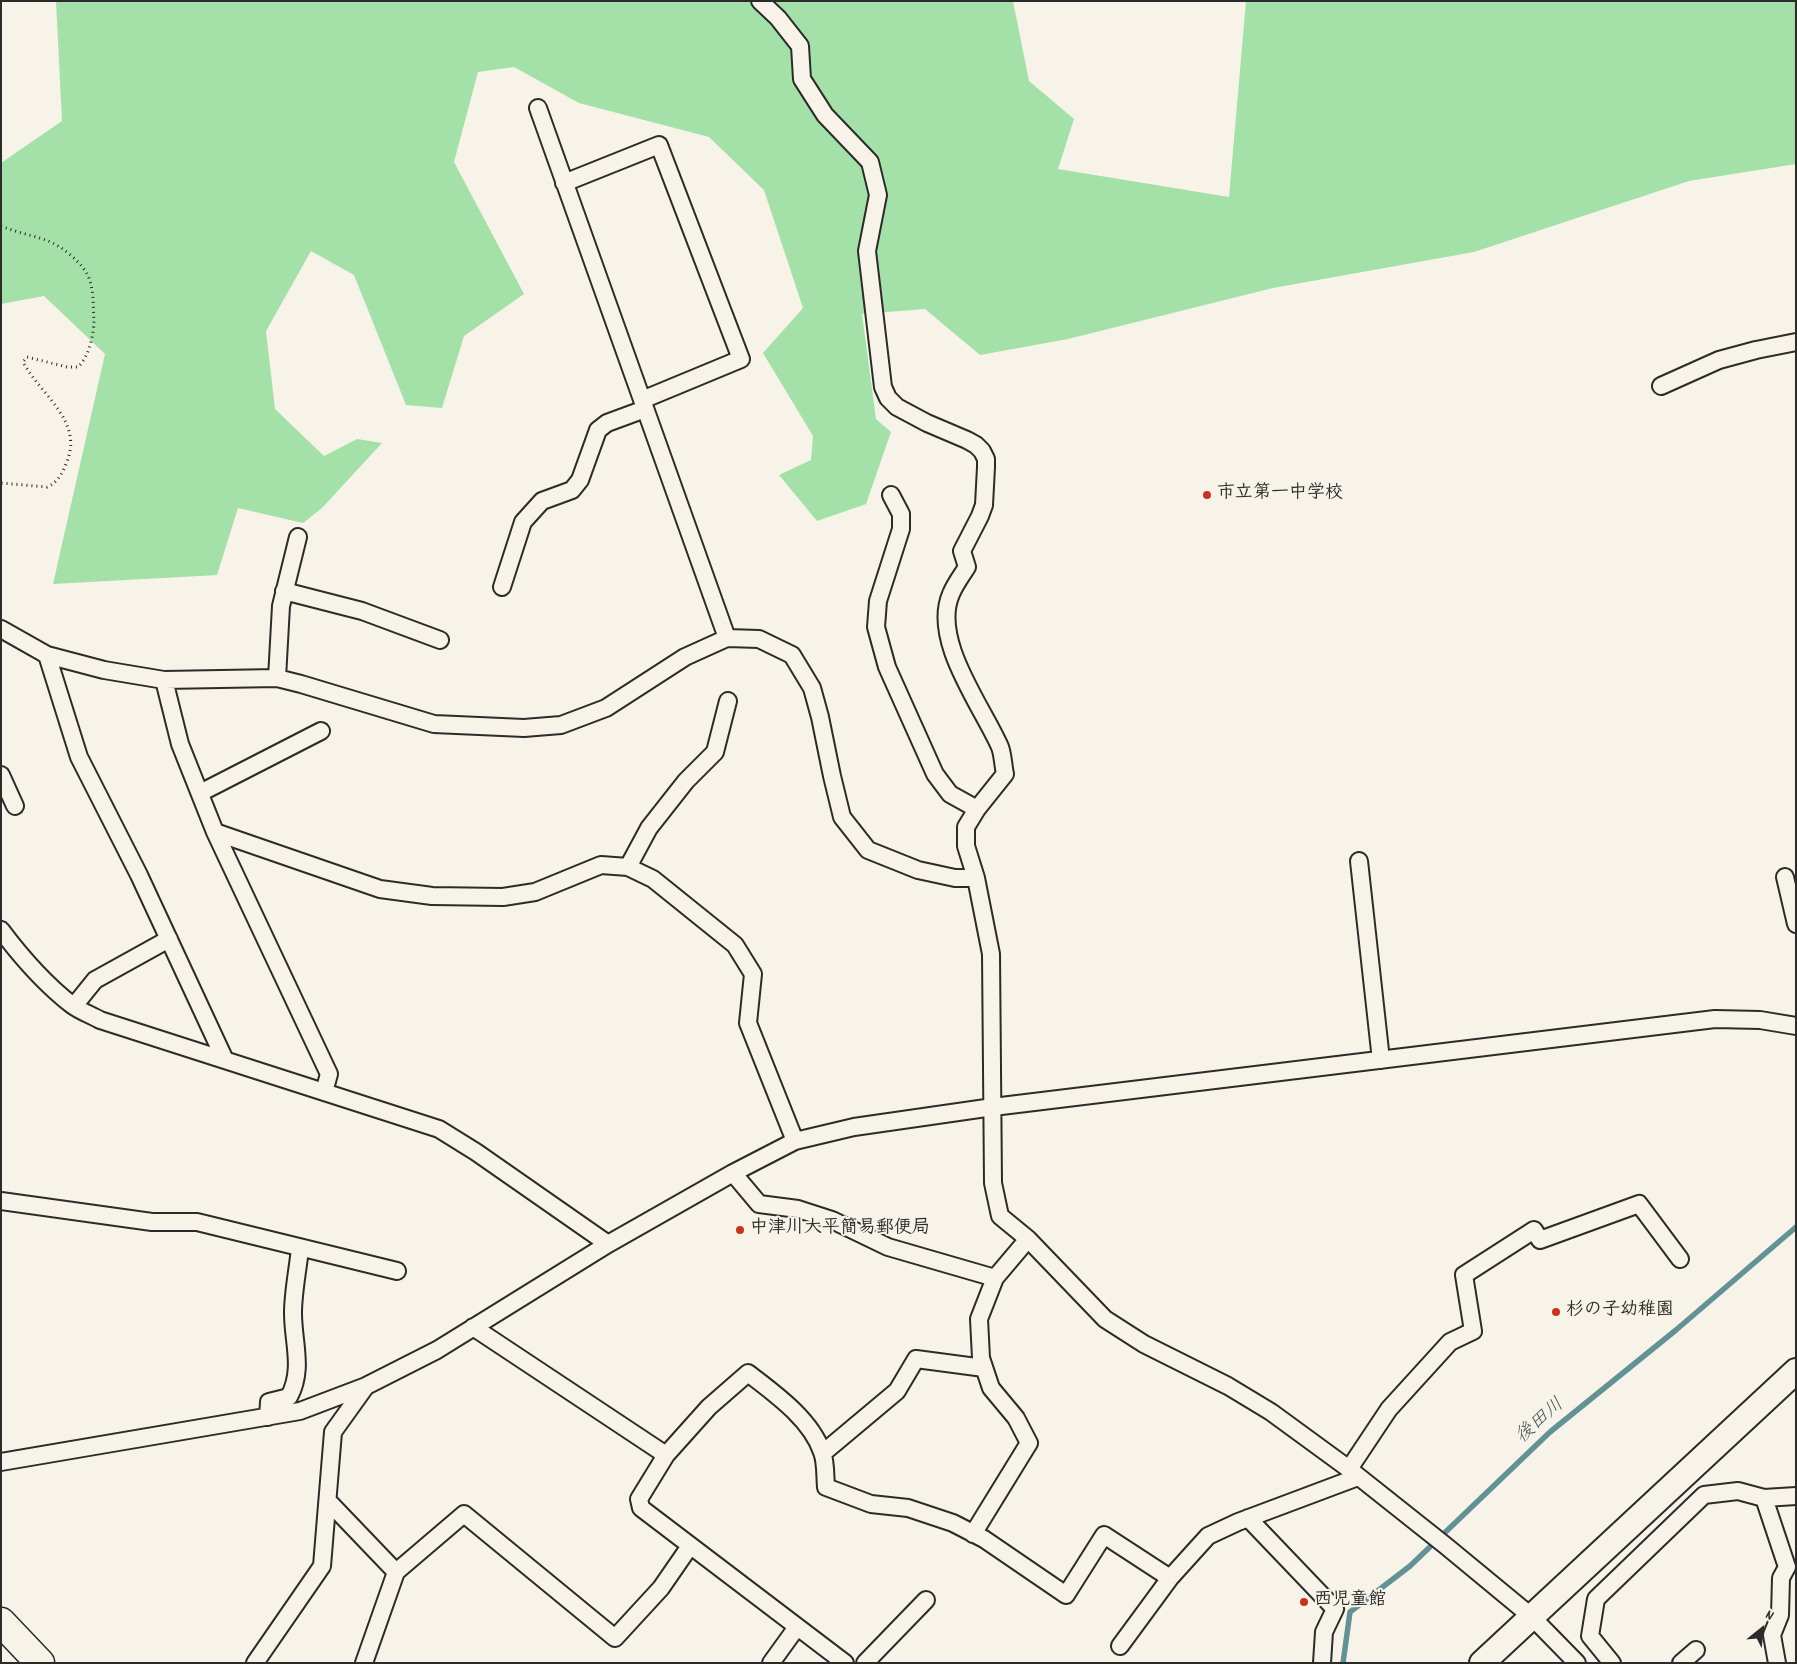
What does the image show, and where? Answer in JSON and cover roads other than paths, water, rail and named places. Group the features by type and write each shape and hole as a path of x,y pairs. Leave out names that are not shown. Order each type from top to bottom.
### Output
{"highway":[{"path":"1,1622 40,1663"}],"street":[{"path":"760,1 778,18 800,46 802,79 825,114 870,162 878,194 867,250 883,387 888,398 897,407 976,445 986,459 984,505 962,551 967,567 951,594 948,608 948,626 956,661 1001,749 1005,774 977,809 966,827 966,846 976,878 991,954 993,1183 1000,1216 1028,1240 1105,1319 1144,1344 1228,1386 1271,1412 1354,1473 1446,1546 1532,1617 1578,1663"},
{"path":"538,108 727,638"},
{"path":"502,587 523,522 542,501 572,490 580,480 598,430 607,423 644,404 741,359 659,145 564,183"},
{"path":"1661,386 1719,360 1796,342"},
{"path":"891,495 901,514 902,529 878,602 876,627 887,667 935,774 950,794 977,809"},
{"path":"277,678 280,606 298,537"},
{"path":"284,591 362,611 440,640"},
{"path":"1,629 47,655 104,670 164,680 277,678 310,686 434,724 524,728 561,725 606,708 685,657 727,638 759,639 792,655 812,688 842,817 868,850 918,870 955,878 976,878"},
{"path":"47,655 79,757 140,875 225,1060"},
{"path":"164,680 180,744 215,832 329,1074 324,1092"},
{"path":"628,867 649,828 686,781 715,752 728,701"},
{"path":"200,793 321,731"},
{"path":"1,775 15,806"},
{"path":"215,832 380,889 432,896 503,897 535,892 601,865 628,867 653,879 735,945 753,974 748,1023 794,1141"},
{"path":"1360,861 1381,1060"},
{"path":"1785,877 1796,924"},
{"path":"1,930 15,949 47,983 74,1006 100,1020 439,1129 476,1152 608,1244"},
{"path":"74,1006 96,980 169,939"},
{"path":"1,1462 300,1411 366,1386 437,1350 608,1244 733,1173 794,1141 854,1127 993,1107 1715,1019 1760,1020 1796,1026"},
{"path":"733,1173 759,1204 798,1209 832,1220 888,1247 995,1278"},
{"path":"1,1201 152,1222 197,1222 397,1271"},
{"path":"1120,1646 1170,1578 1208,1536 1354,1473 1388,1409 1450,1342 1473,1331 1464,1275 1534,1230 1540,1240 1639,1204 1680,1259"},
{"path":"973,1534 1029,1443 1016,1418 991,1388 981,1358 979,1319 995,1278 1028,1240"},
{"path":"268,1416 269,1402 288,1397 295,1385 297,1369 293,1313 300,1248"},
{"path":"473,1327 666,1454"},
{"path":"823,1453 897,1390 916,1360 984,1368"},
{"path":"1482,1663 1796,1371"},
{"path":"845,1663 640,1508 639,1499 666,1454 709,1407 748,1373 790,1405 816,1438 823,1453 826,1487 871,1504 908,1508 953,1523 1066,1595 1104,1535 1170,1578"},
{"path":"255,1663 322,1566 333,1432 366,1386"},
{"path":"1612,1663 1590,1636 1596,1599 1704,1495 1738,1491 1764,1498 1796,1496"},
{"path":"1764,1498 1787,1566 1781,1578 1780,1615 1772,1635 1777,1663"},
{"path":"328,1502 396,1572"},
{"path":"364,1663 396,1572 464,1514 615,1638 661,1588 690,1546"},
{"path":"1248,1518 1334,1609 1324,1632 1322,1663"},
{"path":"865,1663 926,1600"},
{"path":"770,1663 797,1627"},
{"path":"1681,1663 1696,1650"}],"waterway":[{"name":"後田川","path":"1343,1663 1350,1612 1410,1566 1550,1432 1676,1330 1796,1227"}],"place":[{"name":"市立第一中学校","path":"1207,495"},
{"name":"中津川大平簡易郵便局","path":"740,1230"},
{"name":"杉の子幼稚園","path":"1556,1312"},
{"name":"西児童館","path":"1304,1602"}]}
